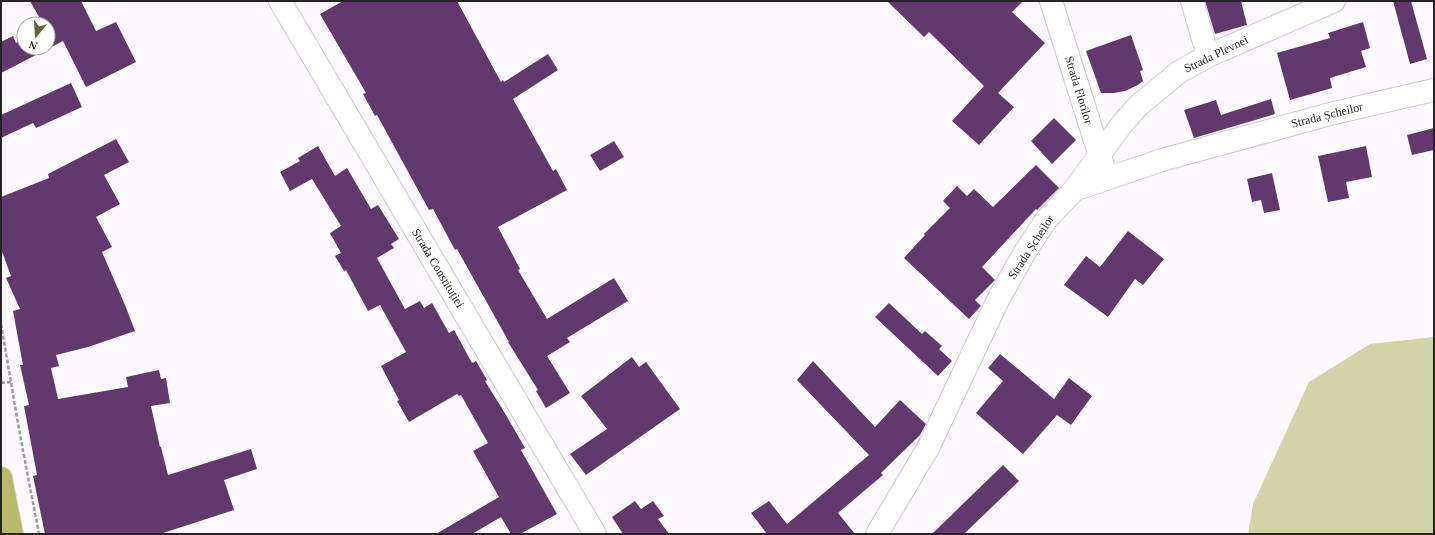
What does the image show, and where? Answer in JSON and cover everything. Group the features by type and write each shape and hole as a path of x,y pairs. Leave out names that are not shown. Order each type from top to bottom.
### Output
{"highway":[{"path":"1,478 12,534"}],"street":[{"name":"Strada Constituției","path":"280,1 596,534"},
{"name":"Strada Florilor","path":"1051,1 1107,179"},
{"path":"1192,1 1208,56"},
{"name":"Strada Plevnei","path":"1074,190 1099,155 1138,106 1179,72 1208,56 1334,1"},
{"name":"Strada Șcheilor","path":"877,534 928,448 999,298 1025,252 1046,220 1074,190 1162,160 1326,115 1434,90"}],"path":[{"path":"1,324 39,534"},
{"path":"1,383 11,382"}],"green space":[{"path":"1434,337 1434,534 1248,534 1253,504 1309,382 1370,344"}],"building":[{"path":"30,1 81,1 96,31 116,22 136,62 86,87 63,41 56,45 56,16 38,16"},
{"path":"343,1 457,1 501,82 503,80 504,82 548,54 558,70 513,99 553,171 556,169 567,190 498,227 520,269 518,270 547,319 614,278 628,301 567,338 570,342 547,356 570,393 546,408 536,391 538,390 508,342 457,249 455,250 433,209 429,210 377,115 375,116 363,94 366,93 320,14"},
{"path":"887,1 1023,1 1012,12 1045,43 998,93 1014,107 979,145 952,121 984,86 929,32 924,37"},
{"path":"1205,1 1241,1 1247,25 1215,34"},
{"path":"1393,1 1411,1 1427,59 1410,64"},
{"path":"1363,22 1370,48 1361,51 1366,67 1330,78 1332,88 1290,100 1277,53 1330,38 1328,33"},
{"path":"1131,35 1143,70 1140,71 1143,81 1125,91 1101,93 1086,51"},
{"path":"13,36 16,43 16,56 34,56 1,73 1,42"},
{"path":"71,83 82,107 36,128 33,123 1,138 1,115"},
{"path":"1271,99 1275,114 1194,138 1184,110 1216,100 1221,115"},
{"path":"1054,118 1076,140 1052,164 1031,141"},
{"path":"1434,128 1434,150 1412,155 1407,135"},
{"path":"116,139 129,162 104,175 120,204 96,217 112,247 102,252 135,331 88,347 56,355 59,366 51,368 58,399 128,387 126,377 159,370 161,379 166,378 170,403 151,406 168,475 251,449 257,469 224,480 234,510 160,534 45,534 33,476 37,475 24,406 29,405 20,365 23,365 13,311 20,309 6,278 11,276 1,249 1,197 49,178 48,174"},
{"path":"614,141 624,157 600,171 590,155"},
{"path":"318,146 335,176 347,168 371,209 378,205 399,239 391,244 394,248 377,258 405,309 420,301 424,308 432,303 449,333 454,330 472,363 476,361 487,380 485,381 525,448 521,450 557,514 520,534 511,534 501,517 472,534 436,534 499,497 473,451 488,443 461,395 459,396 457,394 409,422 397,401 399,400 381,366 406,352 380,305 368,311 346,270 344,271 335,256 341,253 330,233 341,226 312,179 290,191 280,172 300,161 298,158"},
{"path":"1366,146 1372,177 1346,182 1349,198 1328,202 1318,156"},
{"path":"1036,165 1059,188 1037,210 1036,209 982,267 995,280 975,300 981,306 969,319 904,258 925,235 924,234 950,208 943,201 957,186 967,196 974,189 993,207"},
{"path":"1272,173 1280,210 1264,213 1261,200 1252,202 1247,179"},
{"path":"1128,231 1164,259 1143,285 1135,279 1108,317 1064,285 1086,256 1100,267"},
{"path":"889,303 922,334 925,331 942,346 939,349 952,361 938,376 875,317"},
{"path":"1000,354 1054,399 1069,378 1092,396 1071,425 1057,415 1023,454 976,413 1003,381 988,368"},
{"path":"632,357 639,367 646,362 680,409 586,475 570,454 607,429 581,396"},
{"path":"813,361 875,427 900,400 926,424 920,435 881,473 883,475 838,513 855,534 767,534 751,513 769,501 787,524 869,455 797,380"},
{"path":"1003,465 1019,481 964,534 932,534"},
{"path":"635,501 641,509 653,501 664,516 658,519 669,534 623,534 612,517"}]}
